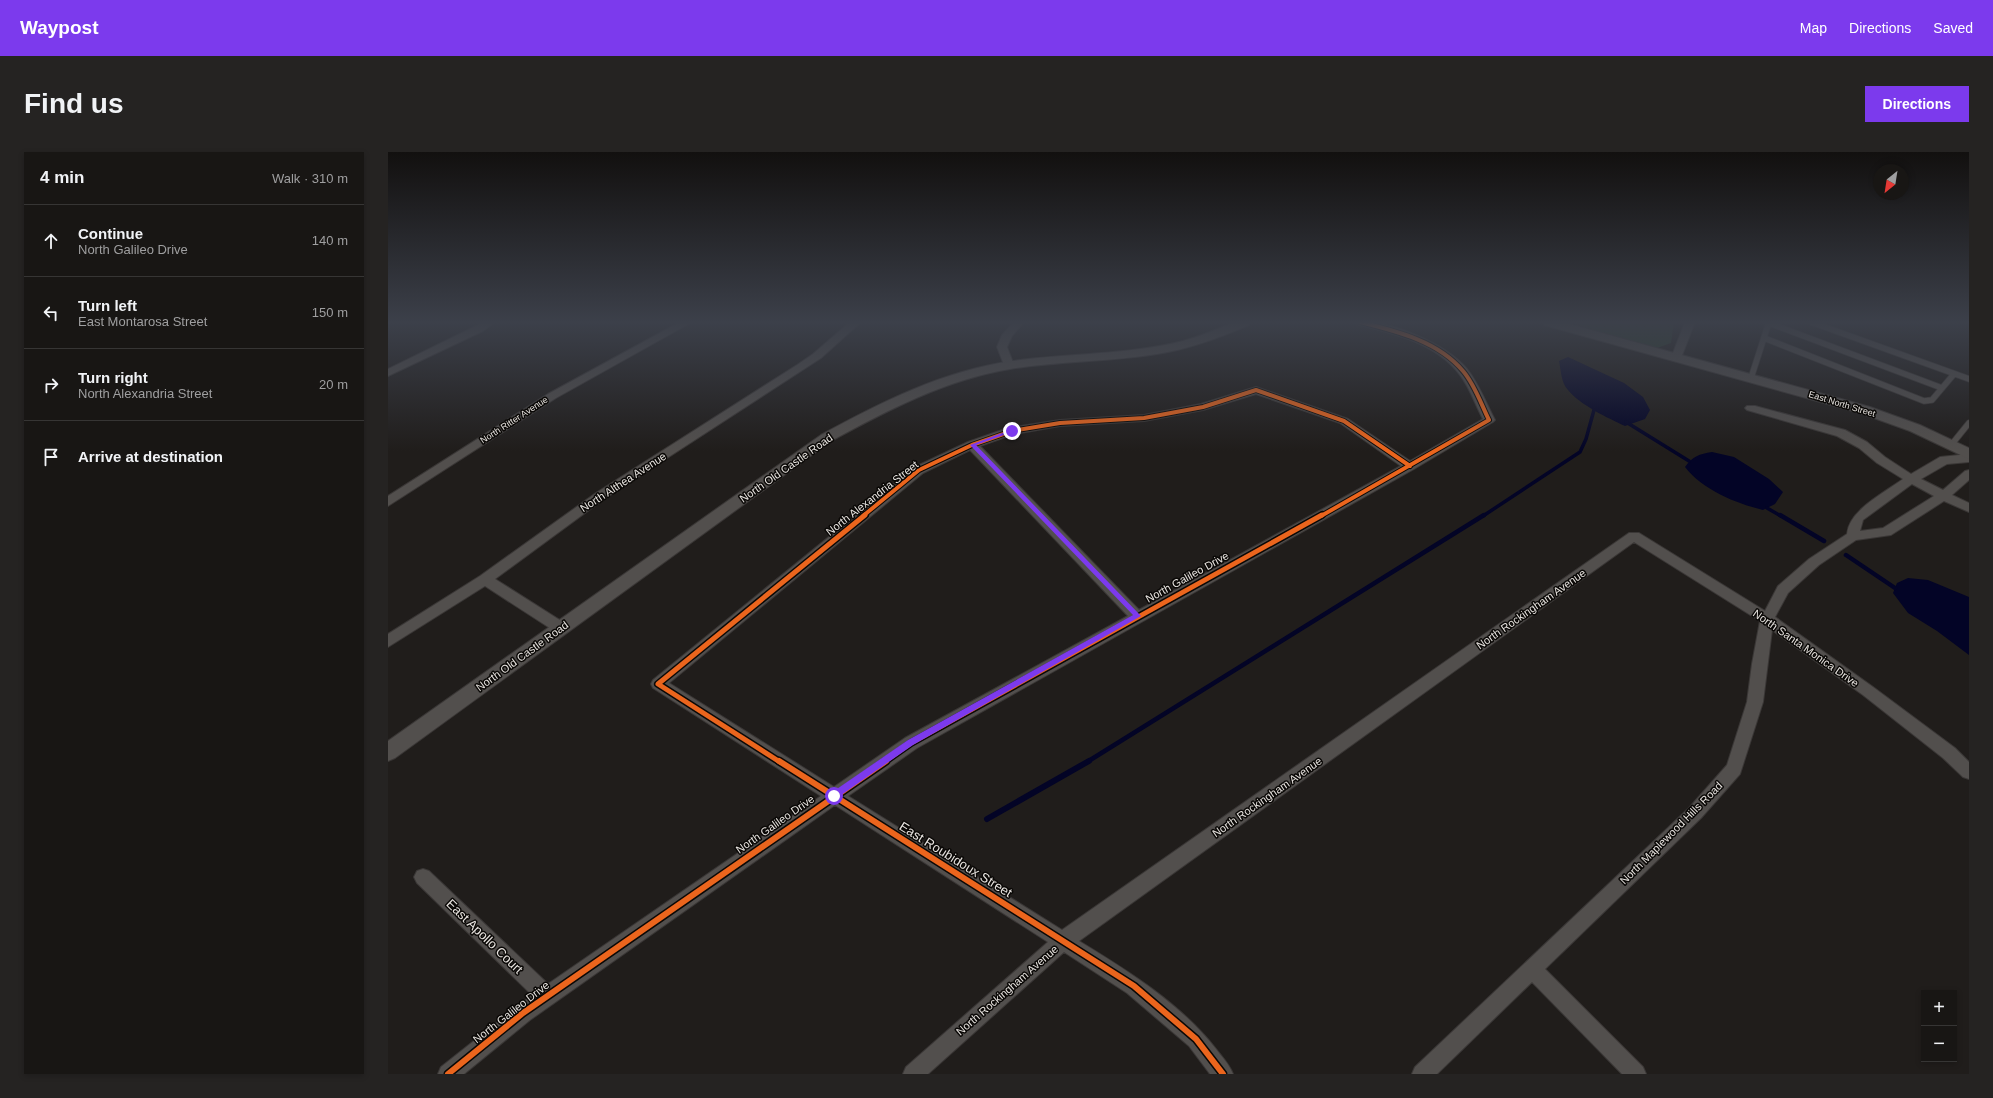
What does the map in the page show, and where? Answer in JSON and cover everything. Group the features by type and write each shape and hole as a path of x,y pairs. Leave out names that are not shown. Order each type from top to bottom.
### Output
{"street":[{"path":"388,373 404,365"},
{"name":"North Ritter Avenue","path":"388,502 457,458 503,426 552,396 609,365"},
{"name":"North Althea Avenue","path":"388,641 485,579 600,496 804,365"},
{"name":"North Old Castle Road","path":"388,752 826,438 872,412 920,391 1009,365"},
{"name":"North Galileo Drive","path":"448,1074 523,1012 911,743 1137,616 1410,466 1489,420 1463,372 1455,365"},
{"name":"East North Street","path":"1702,365 1865,410 1952,444 1969,454"},
{"name":"North Alexandria Street","path":"658,684 919,470 972,445 1012,431 1060,423 1144,418 1203,407 1256,390 1344,422 1410,466"},
{"path":"1751,408 1841,433 1863,445 1881,460 1911,479 1969,508"},
{"path":"972,445 1137,616"},
{"path":"1969,458 1944,460 1911,479 1859,517 1854,525 1853,536 1886,532 1943,496 1969,474"},
{"name":"North Santa Monica Drive","path":"1634,536 1767,620 1880,700 1949,753 1969,772"},
{"name":"North Rockingham Avenue","path":"913,1074 1064,941 1634,536"},
{"name":"North Maplewood Hills Road","path":"1422,1074 1695,813 1734,769 1755,702 1759,664 1767,620 1783,590 1795,578 1853,536"},
{"path":"485,579 561,628"},
{"name":"East Roubidoux Street","path":"658,684 1134,986 1196,1039 1224,1074"},
{"name":"East Apollo Court","path":"423,877 546,996"},
{"path":"1532,969 1636,1074"}],"lane":[{"path":"1751,378 1755,365"},
{"path":"1833,365 1924,401 1932,400 1954,374"},
{"path":"1882,365 1942,388"},
{"path":"1929,365 1969,379"},
{"path":"1952,444 1969,423"}],"water":[{"path":"1560,365 1585,365 1624,383 1643,397 1650,410 1645,419 1625,426 1595,411 1573,396 1563,380"},
{"path":"1712,452 1734,457 1769,479 1783,492 1775,504 1763,510 1742,504 1710,489 1692,475 1685,467 1697,456"},
{"path":"1908,578 1928,580 1969,597 1969,655 1937,631 1908,613 1893,593 1897,583"}],"waterway":[{"path":"1483,516 1580,452 1586,439 1594,410"},
{"path":"1626,422 1689,461"},
{"path":"1767,508 1781,516"},
{"path":"1087,762 1484,515"},
{"path":"1780,515 1824,541"},
{"path":"1846,555 1895,588"},
{"path":"987,819 1089,761"}],"cycle path":[{"path":"448,1074 523,1013 911,743 1410,466 1489,420 1474,389 1463,371 1457,365"},
{"path":"1223,1074 1196,1039 1134,986 658,684 919,470 972,445 1012,431 1060,423 1144,418 1203,407 1256,390 1344,421 1410,466"}],"route":[{"path":"834,796 911,743 1137,616 972,445 1012,431"}]}
